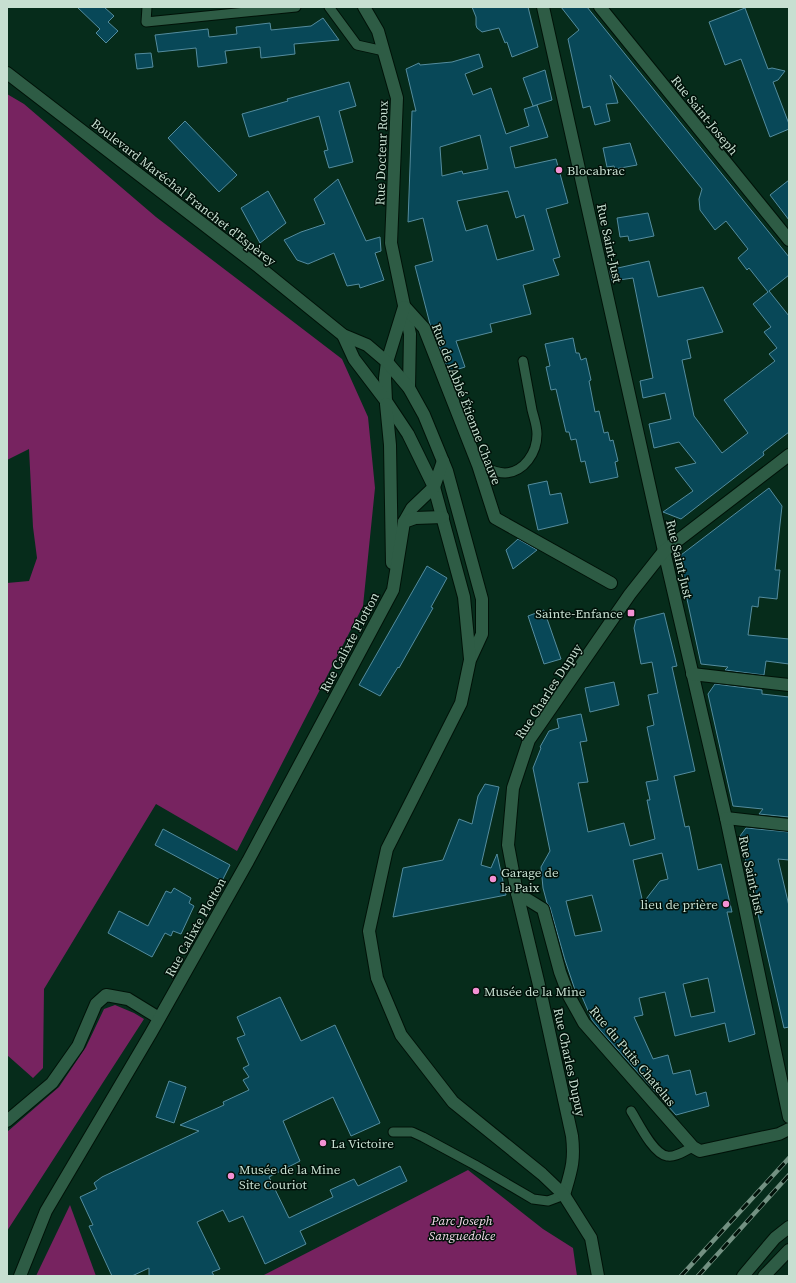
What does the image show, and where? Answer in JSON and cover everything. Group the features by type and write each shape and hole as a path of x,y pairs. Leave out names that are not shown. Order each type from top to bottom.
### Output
{"street":[{"name":"Rue Docteur Roux","path":"364,7 378,31 397,98 391,243 410,334 409,388"},
{"name":"Rue Saint-Just","path":"543,7 664,551 726,818 788,1110"},
{"name":"Rue Saint-Joseph","path":"600,7 789,240"},
{"name":"Boulevard Maréchal Franchet d'Espèrey","path":"7,73 259,267 343,335 367,345 387,362 409,388 424,415 447,471 482,599 482,634 470,660 461,703 387,849 369,931 376,978 401,1035 453,1102 542,1174 564,1194 591,1238 598,1276"},
{"name":"Rue Docteur Roux","path":"386,401 385,378 387,362 404,306"},
{"name":"Rue de l'Abbé Étienne Chauve","path":"404,306 424,328 478,465 495,518 611,583"},
{"name":"Boulevard Maréchal Franchet d'Espèrey","path":"343,335 354,359 386,401 408,434 434,487 464,597 470,660"},
{"name":"Rue Calixte Plotton","path":"386,401 390,445 393,590"},
{"name":"Rue Charles Dupuy","path":"564,1194 572,1170 574,1153 572,1136 517,893 508,844 513,788 529,740 630,594 664,551 789,455"},
{"name":"Rue Calixte Plotton","path":"20,1276 46,1211 159,1018 248,861 393,590 404,522 412,508 434,487 443,461"},
{"path":"404,522 415,518 443,517"},
{"path":"692,674 789,685"},
{"path":"726,818 789,825"},
{"name":"Rue du Puits Chatelus","path":"517,893 543,910 560,972 569,996 584,1023 693,1147"},
{"path":"7,1121 52,1083 78,1046 96,1004 106,995 128,999 159,1018"},
{"path":"693,1147 700,1151 779,1134 789,1129"},
{"path":"743,1276 775,1238 789,1226"},
{"path":"764,1276 789,1250"}],"lane":[{"path":"146,7 146,22 296,7"},
{"path":"329,7 357,45 384,51"},
{"path":"478,465 493,471 504,473 515,471 524,465 532,456 537,434 523,361"},
{"path":"631,1111 651,1144 659,1153 667,1156 674,1155 693,1147"},
{"path":"393,1132 412,1132 423,1137 475,1165 533,1200 548,1201 564,1194"}],"green space":[{"path":"7,94 24,104 156,217 342,359 368,417 375,488 363,606 237,851 156,804 44,989 43,1068 33,1078 7,1055 7,583 29,581 37,558 33,527 29,449 7,460"},
{"path":"115,1005 144,1019 7,1231 7,1132 59,1087 86,1047 104,1009"},
{"name":"Parc Joseph Sanguedolce","path":"468,1170 543,1229 573,1248 577,1276 262,1276"},
{"path":"70,1205 96,1276 36,1276"}],"building":[{"path":"77,7 104,7 114,16 108,22 118,31 106,43 96,33 100,29"},
{"path":"472,7 528,7 538,47 512,57 507,42 505,43 499,28 482,32 477,28 476,17"},
{"path":"561,7 587,7 789,257 789,275 769,291 789,316 789,432 763,452 764,455 681,519 663,512 693,491 675,468 696,463 679,442 654,448 649,424 671,419 665,393 643,398 640,381 653,378 633,278 612,281 609,270 649,261 658,297 703,287 723,332 687,340 691,358 682,360 694,416 722,453 748,433 724,400 775,361 769,354 777,348 764,332 771,327 753,304 768,292 749,268 747,270 738,258 748,249 726,221 715,230 700,210 699,199 702,189 610,75 618,103 606,104 610,121 595,125 590,106 583,108 568,39 579,30"},
{"path":"745,8 768,69 772,68 785,71 778,80 773,82 789,124 789,129 770,137 741,59 725,65 709,22"},
{"path":"323,18 339,40 294,44 295,54 261,58 260,47 225,51 227,63 198,67 196,48 158,52 155,35 208,29 209,37 237,34 236,27 270,23 271,30 311,26"},
{"path":"151,53 153,67 137,69 135,54"},
{"path":"479,54 483,67 465,74 473,95 491,88 506,134 529,126 524,109 537,105 548,137 510,147 515,168 556,159 568,203 546,209 560,257 553,259 559,275 523,285 531,314 490,324 492,332 456,341 465,367 449,372 430,324 415,266 433,261 423,218 408,222 412,111 416,111 406,69 419,63 420,65 452,62","holes":["480,135 488,169 463,174 462,171 442,176 440,147","508,191 516,218 524,215 534,250 497,260 487,225 466,231 457,201"]},
{"path":"545,70 552,100 533,106 523,78"},
{"path":"349,82 356,106 339,111 353,162 329,168 324,151 328,150 319,116 249,137 242,114 288,101 287,99"},
{"path":"185,121 237,175 219,192 168,138"},
{"path":"630,143 637,165 615,169 614,166 607,167 603,148"},
{"path":"338,179 366,241 380,237 381,251 375,253 384,280 360,288 359,284 347,286 334,253 308,264 297,260 284,240 301,232 325,224 314,199"},
{"path":"789,180 789,220 770,195"},
{"path":"268,191 286,223 260,243 241,208"},
{"path":"648,213 654,236 629,241 628,236 620,237 617,218"},
{"path":"573,338 576,353 579,353 581,360 586,358 591,380 589,381 595,412 599,411 604,433 608,432 610,441 613,440 618,461 615,462 618,477 590,483 585,461 581,462 576,439 571,440 569,432 566,432 556,389 551,390 546,367 550,366 545,344"},
{"path":"547,481 550,495 561,493 568,523 538,530 528,485"},
{"path":"769,488 782,506 775,570 780,570 777,599 759,597 758,607 752,606 748,635 789,639 789,664 766,661 764,675 725,670 728,667 701,664 679,562 681,555"},
{"path":"518,539 537,550 513,569 506,550"},
{"path":"427,566 447,578 431,607 433,608 399,668 398,667 380,696 359,685"},
{"path":"544,610 561,659 544,664 528,616"},
{"path":"664,613 677,666 672,667 695,771 674,776 685,827 689,826 698,870 721,864 732,912 727,912 755,1034 729,1042 725,1023 675,1036 665,992 639,998 643,1015 634,1017 653,1059 668,1055 673,1074 690,1070 696,1095 706,1092 709,1106 676,1115 601,1031 592,1020 580,992 576,993 543,888 541,867 550,851 533,768 541,748 540,747 549,731 559,728 557,719 581,714 587,741 580,742 588,782 578,783 588,832 624,823 630,846 655,839 647,800 650,800 646,782 658,780 647,727 654,725 648,695 658,693 652,662 641,664 634,628 636,620","holes":["662,853 668,879 660,881 643,903 633,860","592,895 602,931 575,936 566,901","708,978 715,1012 691,1017 683,984"]},
{"path":"614,682 619,705 590,712 585,688"},
{"path":"715,684 762,690 762,694 789,697 789,817 759,814 763,809 733,806 708,694"},
{"path":"485,784 499,787 481,865 491,868 497,854 506,895 393,917 403,868 443,860 459,819 472,824 478,796"},
{"path":"746,828 789,832 789,860 778,859 789,906 789,1027 784,1028 740,836"},
{"path":"163,829 230,865 222,881 155,845"},
{"path":"174,888 191,898 189,903 194,906 181,934 173,931 171,936 165,933 152,957 108,933 119,911 148,926 166,891 171,893"},
{"path":"280,997 301,1041 335,1025 380,1123 351,1136 333,1097 283,1121 300,1161 269,1177 289,1218 333,1197 330,1190 354,1179 358,1186 400,1166 407,1181 300,1231 306,1244 265,1264 243,1216 229,1222 223,1210 197,1222 220,1269 212,1272 214,1276 149,1276 149,1268 132,1276 112,1276 89,1226 93,1225 80,1197 97,1189 94,1183 102,1177 199,1131 180,1125 224,1105 223,1102 249,1090 243,1080 249,1077 243,1068 249,1065 237,1038 245,1035 237,1017"},
{"path":"169,1081 186,1087 174,1123 156,1117"}],"railway":[{"path":"681,1276 789,1158"},
{"path":"698,1276 789,1175"}],"place":[{"name":"Blocabrac","path":"559,170"},
{"name":"Sainte-Enfance","path":"631,613"},
{"name":"Garage de la Paix","path":"493,879"},
{"name":"lieu de prière","path":"726,904"},
{"name":"Musée de la Mine","path":"476,991"},
{"name":"La Victoire","path":"323,1143"},
{"name":"Musée de la Mine Site Couriot","path":"231,1176"}]}
